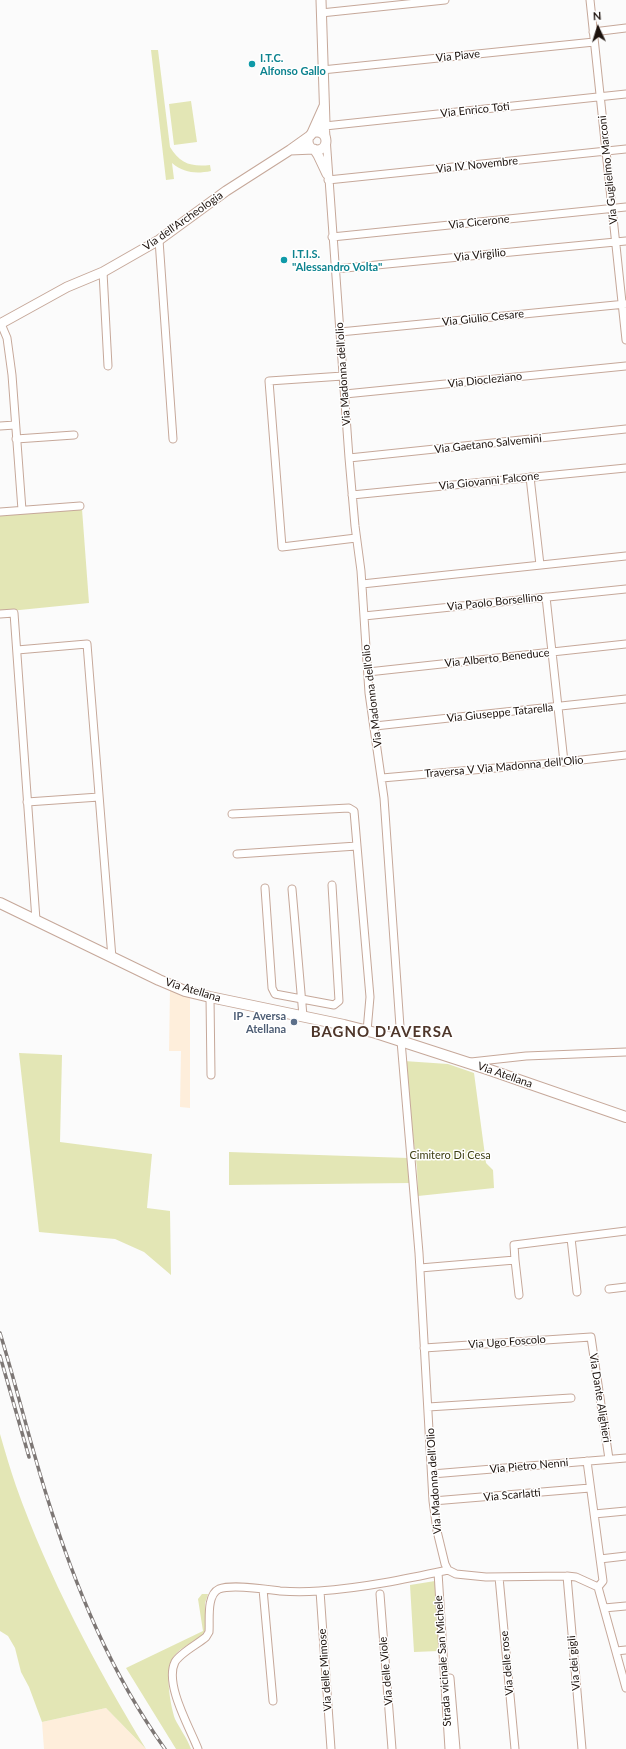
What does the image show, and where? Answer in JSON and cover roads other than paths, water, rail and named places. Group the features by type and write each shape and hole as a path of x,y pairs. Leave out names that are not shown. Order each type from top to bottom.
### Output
{"main road":[{"name":"Via Atellana","path":"0,903 112,958 185,991 367,1031 626,1117"}],"street":[{"path":"290,150 323,148 326,140 320,129 324,106 322,70 322,0"},
{"path":"321,13 445,0"},
{"name":"Via Guglielmo Marconi","path":"590,0 612,209 624,304 626,340"},
{"path":"593,32 626,28"},
{"name":"Via Piave","path":"322,70 594,42"},
{"name":"Via Enrico Toti","path":"320,129 626,94"},
{"path":"324,106 320,129 308,142 318,154 328,177"},
{"name":"Via dell'Archeologia","path":"0,324 67,287 103,272 159,240 226,191 320,129"},
{"name":"Via Madonna dell'olio","path":"326,140 352,495 362,584 368,672 382,778 395,941 401,1042 419,1253"},
{"name":"Via IV Novembre","path":"328,177 626,149"},
{"name":"Via Cicerone","path":"332,237 626,207"},
{"path":"159,240 173,439"},
{"name":"Via Virgilio","path":"335,270 626,241"},
{"path":"103,272 108,366"},
{"name":"Via Giulio Cesare","path":"340,332 624,304"},
{"path":"0,324 7,338 9,351 22,510"},
{"name":"Via Diocleziano","path":"345,394 626,366"},
{"path":"343,376 269,381 282,547 356,538"},
{"path":"0,426 15,425"},
{"name":"Via Gaetano Salvemini","path":"350,458 626,429"},
{"path":"16,439 74,435"},
{"name":"Via Giovanni Falcone","path":"352,495 626,468"},
{"path":"530,477 540,565"},
{"path":"0,512 80,506"},
{"path":"362,584 626,556"},
{"name":"Via Paolo Borsellino","path":"364,616 626,588"},
{"path":"546,597 564,762"},
{"path":"0,614 14,613 36,920"},
{"path":"17,650 88,644 112,958"},
{"name":"Via Alberto Beneduce","path":"368,672 626,644"},
{"name":"Via Giuseppe Tatarella","path":"375,726 626,700"},
{"name":"Traversa V Via Madonna dell'Olio","path":"382,778 626,755"},
{"path":"28,802 100,797"},
{"path":"232,814 348,808 354,811 370,997 367,1031"},
{"path":"237,854 357,846"},
{"path":"265,888 272,988 275,994 334,1005 339,1001 332,885"},
{"path":"292,889 302,1016"},
{"path":"210,997 211,1075"},
{"path":"467,1063 526,1056 626,1052"},
{"path":"519,1295 514,1245 626,1231"},
{"path":"571,1238 577,1292"},
{"name":"Via Madonna dell'Olio","path":"419,1253 433,1502 439,1544 448,1570"},
{"path":"420,1268 515,1260"},
{"path":"609,1289 626,1287"},
{"name":"Via Ugo Foscolo","path":"424,1348 591,1336"},
{"name":"Via Dante Alighieri","path":"591,1336 609,1459"},
{"path":"428,1407 572,1398"},
{"name":"Via Pietro Nenni","path":"432,1474 587,1460 626,1458"},
{"path":"587,1460 602,1581 598,1587"},
{"name":"Via Scarlatti","path":"433,1502 590,1488"},
{"path":"594,1514 626,1511"},
{"path":"600,1559 626,1556"},
{"path":"198,1749 179,1706 173,1669 176,1661 206,1637 209,1632 211,1600 214,1593 220,1589 249,1587 299,1592 320,1591 379,1584 448,1570 463,1575 499,1578 567,1576 581,1579 598,1587 626,1688"},
{"name":"Strada vicinale San Michele","path":"438,1572 449,1749"},
{"name":"Via dei gigli","path":"567,1576 582,1749"},
{"name":"Via delle rose","path":"499,1578 515,1749"},
{"path":"263,1589 273,1701"},
{"name":"Via delle Mimose","path":"320,1591 331,1749"},
{"name":"Via delle Viole","path":"380,1594 392,1749"},
{"path":"604,1608 626,1606"},
{"path":"616,1651 626,1650"},
{"path":"450,1678 456,1749"}],"railway":[{"path":"0,1333 47,1497 82,1596 127,1690 165,1749"},
{"path":"0,1356 29,1457"}],"place":[{"name":"I.T.C. Alfonso Gallo","path":"252,64"},
{"name":"I.T.I.S. \"Alessandro Volta\"","path":"284,260"},
{"name":"IP - Aversa Atellana","path":"294,1022"}],"district":[{"name":"BAGNO D'AVERSA","path":"382,1032"}],"park label":[{"name":"Cimitero Di Cesa","path":"450,1155"}]}
